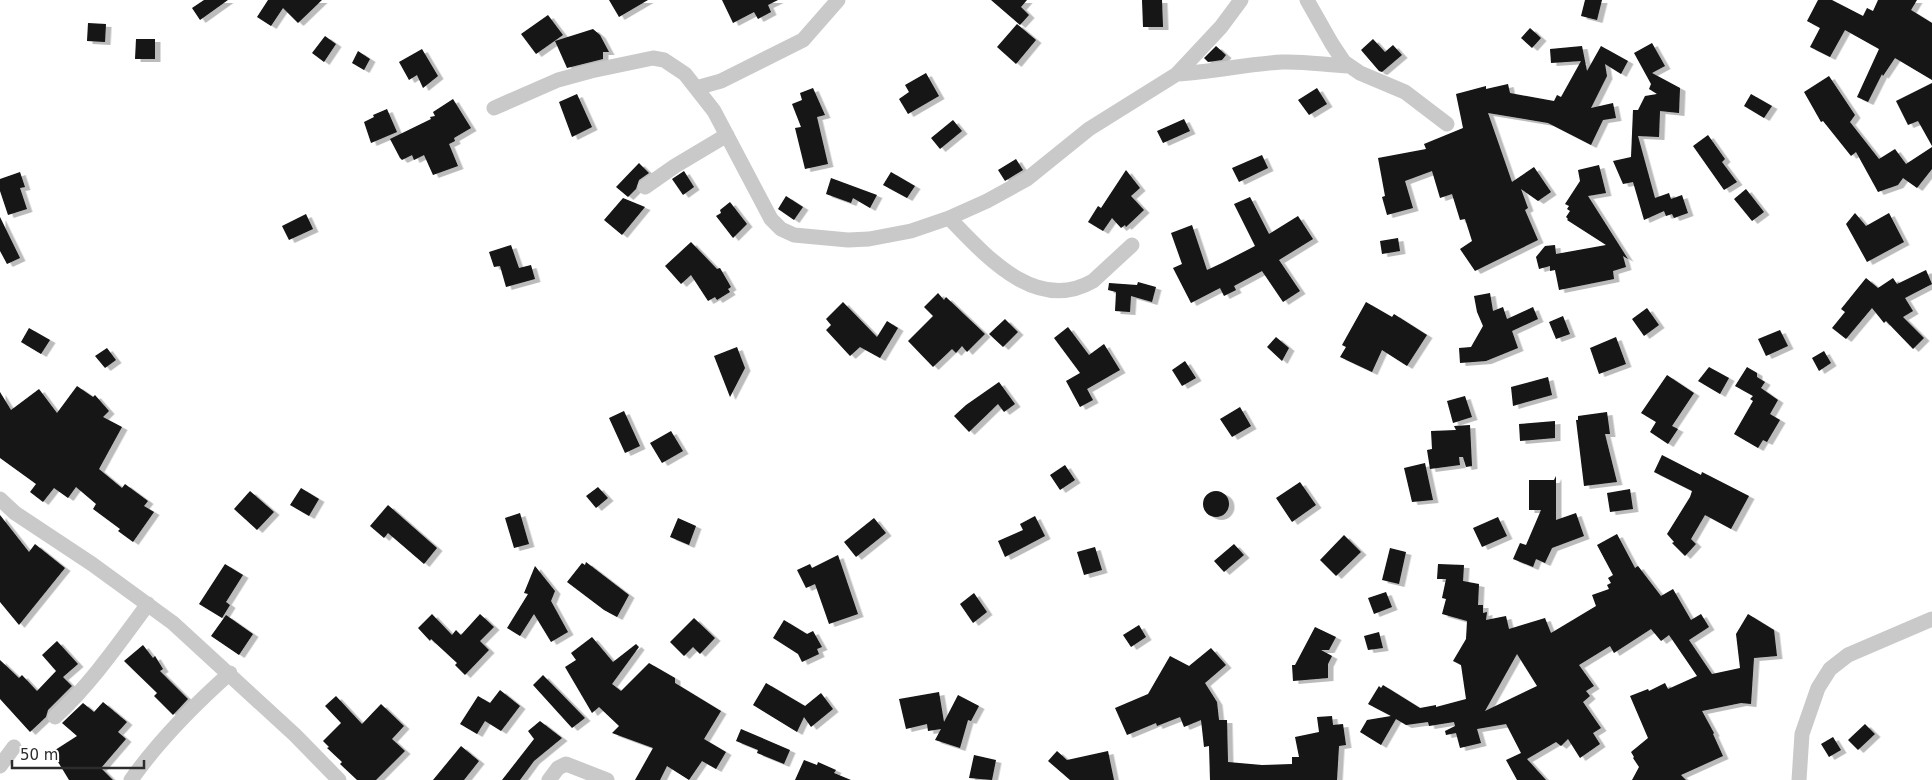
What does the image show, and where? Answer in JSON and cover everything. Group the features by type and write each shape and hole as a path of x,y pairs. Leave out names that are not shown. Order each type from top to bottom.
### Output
{"street":[{"path":"696,88 721,81 804,40 838,0"},
{"path":"494,108 558,80 591,71 653,58 669,62 685,74 714,111 771,220 776,226 789,234 832,239 869,239 911,231 949,218 987,201 1027,179 1089,129 1177,74 1214,34 1241,0"},
{"path":"1307,0 1335,49 1348,66"},
{"path":"1177,74 1214,72 1282,62 1348,66 1405,92 1447,124"},
{"path":"714,111 721,81"},
{"path":"645,187 675,166 727,135"},
{"path":"949,218 990,258 1008,272 1030,285 1051,291 1068,291 1093,281 1132,244"},
{"path":"0,499 15,513 92,564 173,623 230,673 339,780"},
{"path":"55,717 105,662 148,604"},
{"path":"1799,780 1802,734 1818,688 1830,669 1848,655 1932,619"},
{"path":"131,780 169,732 230,673"},
{"path":"0,766 14,746"},
{"path":"549,780 558,768 566,764 607,780"}],"building":[{"path":"204,0 228,0 200,20 192,8"},
{"path":"268,0 322,0 298,23 283,8 271,26 257,17"},
{"path":"609,0 648,0 619,17"},
{"path":"722,0 778,0 768,5 771,12 758,19 754,12 733,23"},
{"path":"991,0 1027,0 1021,7 1029,15 1020,25"},
{"path":"1142,0 1162,0 1163,27 1143,27"},
{"path":"1585,0 1602,0 1597,20 1581,16"},
{"path":"1818,0 1832,0 1863,16 1867,8 1873,11 1878,0 1917,0 1911,10 1932,23 1932,80 1895,58 1883,76 1882,74 1868,102 1857,97 1879,49 1845,30 1830,57 1810,47 1820,28 1807,21"},
{"path":"548,15 563,35 536,54 521,34"},
{"path":"88,23 106,24 105,42 87,41"},
{"path":"1017,24 1036,40 1016,64 997,47"},
{"path":"1530,28 1541,38 1532,48 1521,38"},
{"path":"593,29 600,35 609,52 603,52 603,59 567,68 555,41"},
{"path":"325,36 336,44 324,62 312,53"},
{"path":"136,39 155,39 155,59 135,59"},
{"path":"1373,39 1385,52 1393,45 1402,55 1382,72 1361,50"},
{"path":"1652,43 1665,66 1652,73 1680,88 1679,113 1660,111 1659,137 1638,136 1655,198 1669,193 1671,199 1682,195 1688,213 1674,218 1672,214 1666,216 1664,211 1644,220 1633,182 1623,184 1613,161 1631,157 1633,110 1638,110 1645,96 1657,94 1649,89 1651,84 1634,53"},
{"path":"1216,46 1226,55 1222,60 1208,62 1204,58"},
{"path":"1582,46 1587,71 1601,46 1628,61 1621,74 1605,64 1607,76 1591,108 1613,103 1616,118 1603,120 1591,145 1548,123 1488,113 1512,182 1534,167 1551,192 1538,201 1521,189 1528,208 1525,210 1538,240 1475,271 1460,249 1472,241 1465,219 1460,220 1452,194 1440,198 1432,171 1405,181 1413,208 1387,215 1382,197 1385,196 1378,158 1426,149 1424,144 1463,128 1456,94 1486,86 1486,89 1508,84 1510,93 1554,101 1557,95 1561,97 1581,61 1551,63 1550,49"},
{"path":"422,49 438,76 423,88 417,75 409,80 399,62"},
{"path":"358,51 370,59 364,70 352,63"},
{"path":"926,73 939,96 908,114 899,99 909,92 905,85"},
{"path":"1829,76 1855,115 1850,122 1879,159 1895,149 1906,164 1932,147 1932,169 1917,188 1903,178 1898,185 1878,192 1856,152 1851,156 1823,121 1821,122 1804,92"},
{"path":"1932,83 1932,146 1918,121 1908,125 1896,101"},
{"path":"813,88 825,115 817,117 828,164 805,169 795,128 801,127 792,104 802,100 800,93"},
{"path":"1317,88 1327,104 1309,115 1298,100"},
{"path":"577,94 592,127 572,137 559,102"},
{"path":"1751,94 1772,106 1764,118 1744,106"},
{"path":"453,99 471,128 454,138 455,141 449,144 458,166 433,175 424,155 414,160 412,155 402,160 390,139 431,119 430,117 435,116 433,112"},
{"path":"387,109 397,132 371,143 364,122 374,117 373,115"},
{"path":"1184,119 1190,131 1163,143 1157,131"},
{"path":"953,120 962,131 940,149 931,138"},
{"path":"1708,135 1725,159 1722,162 1737,182 1724,190 1693,146"},
{"path":"1262,155 1268,168 1239,182 1232,168"},
{"path":"1016,159 1023,170 1005,181 998,170"},
{"path":"639,163 649,173 639,180 636,189 628,197 616,187"},
{"path":"1599,165 1606,193 1588,196 1628,259 1623,256 1626,267 1613,271 1614,279 1559,290 1555,270 1550,271 1550,266 1539,269 1536,257 1545,246 1555,245 1556,254 1606,245 1567,220 1566,217 1570,211 1567,209 1569,206 1565,204 1580,181 1578,170"},
{"path":"1126,170 1140,188 1131,196 1144,210 1126,227 1125,225 1121,228 1112,218 1103,231 1088,222 1098,206 1101,208"},
{"path":"684,171 694,187 683,195 672,179"},
{"path":"20,172 25,187 20,188 27,209 8,215 0,191 0,179"},
{"path":"891,172 915,186 907,198 883,185"},
{"path":"831,178 877,195 870,208 853,198 851,203 826,194"},
{"path":"1746,189 1764,212 1752,221 1734,199"},
{"path":"786,196 803,207 794,220 778,209"},
{"path":"1250,197 1269,234 1298,216 1313,239 1279,260 1300,291 1283,302 1262,271 1234,286 1236,290 1224,296 1220,288 1191,303 1173,268 1182,264 1171,233 1192,225 1207,270 1255,246 1234,204"},
{"path":"623,198 645,207 622,235 604,220"},
{"path":"730,202 747,224 733,238 716,216"},
{"path":"1855,213 1866,226 1889,213 1904,242 1867,262 1846,224"},
{"path":"306,214 313,229 289,240 282,226"},
{"path":"0,217 20,258 7,264 0,251"},
{"path":"1398,238 1400,251 1382,254 1380,241"},
{"path":"691,242 717,269 720,268 731,287 728,289 730,292 717,300 715,297 708,301 691,275 681,284 665,266"},
{"path":"511,245 519,268 531,265 535,279 506,287 500,266 494,267 489,252"},
{"path":"1926,270 1932,284 1905,298 1913,311 1903,317 1924,338 1913,349 1886,321 1884,323 1872,308 1846,339 1832,328 1845,312 1841,309 1866,278 1878,288 1893,278 1897,284"},
{"path":"1138,282 1156,287 1152,302 1131,296 1130,312 1115,311 1116,292 1108,290 1109,283 1137,285"},
{"path":"938,293 944,300 946,297 985,334 967,352 962,346 956,353 952,349 933,367 908,341 933,316 924,307"},
{"path":"1490,293 1493,311 1503,307 1507,319 1533,307 1538,319 1512,331 1518,348 1486,361 1460,363 1459,348 1471,347 1483,326 1477,312 1474,296"},
{"path":"843,302 877,337 887,321 898,328 880,358 860,347 850,356 826,330 831,325 826,319"},
{"path":"1366,302 1392,317 1394,314 1427,335 1407,366 1382,350 1372,372 1340,357 1346,347 1342,345"},
{"path":"1647,308 1659,325 1644,336 1632,319"},
{"path":"1563,316 1570,334 1556,339 1549,322"},
{"path":"1005,319 1018,332 1003,347 989,334"},
{"path":"1068,327 1089,355 1104,344 1120,370 1087,389 1093,400 1080,407 1066,381 1080,373 1054,338"},
{"path":"29,328 50,340 41,354 21,342"},
{"path":"1780,330 1788,346 1766,356 1758,339"},
{"path":"1276,337 1289,348 1282,361 1267,347"},
{"path":"1616,337 1626,364 1599,374 1590,348"},
{"path":"737,347 745,368 730,397 714,356"},
{"path":"107,348 116,360 105,368 95,356"},
{"path":"1824,351 1831,363 1819,371 1812,358"},
{"path":"1185,361 1196,378 1182,386 1172,370"},
{"path":"1709,367 1729,378 1720,394 1698,381"},
{"path":"1747,367 1757,373 1757,377 1765,382 1761,388 1778,400 1770,414 1780,420 1767,442 1763,440 1758,448 1734,434 1753,401 1750,399 1753,396 1735,386"},
{"path":"1667,375 1694,393 1672,426 1678,429 1668,444 1650,432 1656,422 1641,413"},
{"path":"1548,377 1552,395 1513,406 1511,387"},
{"path":"999,382 1015,404 1004,412 998,404 969,432 954,416 966,405"},
{"path":"77,386 93,397 95,395 109,411 103,417 122,427 99,469 122,488 125,484 148,501 144,506 154,512 133,542 118,531 120,529 93,509 96,504 76,487 68,498 54,488 43,502 30,492 36,484 0,458 0,392 11,410 39,389 57,413"},
{"path":"1465,396 1472,417 1453,423 1447,401"},
{"path":"1240,407 1251,426 1232,437 1220,419"},
{"path":"624,411 640,446 625,453 609,418"},
{"path":"1607,412 1610,434 1605,434 1617,482 1584,486 1576,420 1578,420 1578,416"},
{"path":"1555,421 1555,438 1520,441 1519,424"},
{"path":"1470,425 1472,466 1466,467 1463,457 1459,457 1460,465 1430,469 1427,450 1432,449 1431,431 1456,430 1454,426"},
{"path":"671,431 683,451 662,463 650,443"},
{"path":"1662,455 1701,475 1702,472 1749,496 1731,529 1705,515 1691,539 1696,544 1685,556 1672,543 1674,542 1667,534 1692,491 1654,472"},
{"path":"1425,463 1433,500 1412,502 1404,468"},
{"path":"1065,465 1075,480 1060,490 1050,475"},
{"path":"1556,476 1556,520 1576,513 1584,536 1552,548 1545,563 1536,559 1533,567 1513,559 1520,543 1526,545 1541,510 1529,510 1529,480 1554,480"},
{"path":"1300,482 1316,505 1292,522 1276,498"},
{"path":"598,487 608,498 596,508 586,496"},
{"path":"301,488 319,499 309,516 290,505"},
{"path":"1630,489 1633,509 1610,512 1607,493"},
{"path":"250,491 274,512 257,530 234,509"},
{"path":"1216,491 1225,495 1229,504 1225,513 1216,517 1207,513 1203,504 1207,495"},
{"path":"388,505 437,548 424,564 388,533 384,538 370,526"},
{"path":"520,513 529,544 514,548 505,518"},
{"path":"0,515 29,552 35,544 65,568 19,625 0,602"},
{"path":"1035,516 1045,536 1005,557 998,541 1023,530 1020,524"},
{"path":"1498,517 1507,536 1482,547 1473,528"},
{"path":"678,518 696,526 689,545 670,537"},
{"path":"874,518 886,533 856,557 844,542"},
{"path":"1617,534 1635,568 1638,566 1661,596 1673,589 1691,620 1701,614 1709,627 1689,640 1712,674 1740,668 1736,634 1748,614 1774,630 1777,656 1754,658 1751,704 1741,703 1702,711 1714,733 1723,756 1681,775 1686,780 1632,780 1639,767 1631,752 1648,738 1630,696 1648,689 1649,691 1665,683 1668,689 1697,676 1669,635 1661,641 1651,629 1614,653 1610,646 1579,665 1594,686 1586,691 1590,696 1583,702 1601,728 1593,733 1600,744 1580,758 1568,739 1561,746 1556,742 1527,759 1546,780 1517,780 1506,760 1521,753 1506,724 1477,729 1481,743 1460,748 1456,733 1446,735 1445,731 1455,726 1454,722 1429,726 1428,722 1406,725 1396,719 1381,745 1360,732 1367,720 1391,716 1368,704 1379,686 1381,688 1383,685 1420,708 1436,705 1436,707 1466,699 1461,665 1453,661 1466,639 1467,621 1442,614 1446,599 1442,598 1446,579 1437,579 1438,564 1464,565 1463,581 1479,584 1478,605 1483,605 1483,613 1487,612 1486,620 1506,616 1509,629 1545,618 1551,633 1596,606 1592,595 1609,589 1607,585 1611,583 1608,578 1613,575 1597,545","holes":["1517,654 1537,686 1485,711"]},
{"path":"1344,535 1361,552 1336,576 1320,560"},
{"path":"1234,544 1244,555 1224,572 1214,561"},
{"path":"1095,547 1102,570 1084,575 1077,552"},
{"path":"1390,548 1406,552 1399,584 1382,580"},
{"path":"838,555 858,614 829,624 815,584 806,588 797,570 810,564 812,568"},
{"path":"586,562 629,595 617,617 604,610 567,582 582,563 585,565"},
{"path":"225,564 243,575 226,602 230,605 222,618 199,604"},
{"path":"535,566 555,591 551,601 568,632 551,642 534,614 520,636 507,628 528,594 524,593"},
{"path":"1386,592 1392,607 1374,614 1368,598"},
{"path":"974,593 987,612 973,623 960,604"},
{"path":"432,614 452,635 456,630 461,635 480,614 494,627 480,641 489,650 465,675 455,665 457,663 431,639 430,641 418,628"},
{"path":"226,615 253,634 239,655 211,636"},
{"path":"694,618 715,638 700,654 693,647 684,656 670,642"},
{"path":"784,620 807,634 813,631 822,647 817,649 819,654 802,662 798,654 773,638"},
{"path":"1139,625 1146,637 1131,647 1123,635"},
{"path":"1315,627 1336,637 1329,650 1321,650 1332,656 1328,664 1328,678 1293,681 1292,665 1295,665"},
{"path":"1379,632 1383,648 1368,650 1364,636"},
{"path":"592,637 613,662 636,644 639,647 612,684 621,691 649,663 675,678 675,683 721,711 704,739 726,752 716,769 702,761 689,780 667,766 660,780 635,780 653,748 612,733 619,726 599,707 592,713 565,667 576,660 571,653"},
{"path":"57,641 78,664 63,677 72,686 48,710 46,717 30,732 0,699 0,660 19,678 22,675 37,691 56,671 42,655"},
{"path":"143,645 153,658 155,656 163,669 160,671 188,699 173,715 154,696 157,693 124,661"},
{"path":"1211,648 1226,665 1205,683 1217,702 1219,720 1227,720 1228,762 1262,765 1292,764 1292,757 1299,757 1295,737 1319,732 1317,717 1332,716 1333,725 1343,724 1346,745 1339,746 1337,780 1210,780 1209,746 1204,747 1201,720 1184,727 1180,717 1157,726 1156,723 1127,735 1115,708 1148,694 1170,656 1189,666"},
{"path":"543,675 585,718 572,728 533,685"},
{"path":"766,683 805,706 821,693 833,709 811,727 804,717 797,732 753,705"},
{"path":"500,690 520,706 501,731 485,721 477,734 460,724 478,696 490,703"},
{"path":"939,692 944,722 958,695 979,706 971,721 968,720 960,748 935,740 941,729 928,731 927,724 906,729 899,699"},
{"path":"336,696 362,724 381,704 404,726 392,739 405,751 376,780 357,780 340,764 342,762 327,748 329,747 323,741 341,723 325,706"},
{"path":"103,702 127,722 118,732 126,739 101,768 113,780 69,780 52,752 77,736 62,723 83,703 94,712"},
{"path":"540,721 562,738 534,761 520,780 502,780 534,739 528,731"},
{"path":"1865,724 1875,734 1858,750 1848,740"},
{"path":"741,729 790,750 784,764 757,753 758,750 736,741"},
{"path":"1833,737 1841,750 1829,757 1821,744"},
{"path":"461,746 479,761 464,780 433,780"},
{"path":"1057,751 1067,760 1108,751 1114,780 1070,780 1048,761"},
{"path":"974,755 996,760 992,780 969,778"},
{"path":"804,760 817,765 818,762 836,770 834,773 851,780 795,780"}]}
